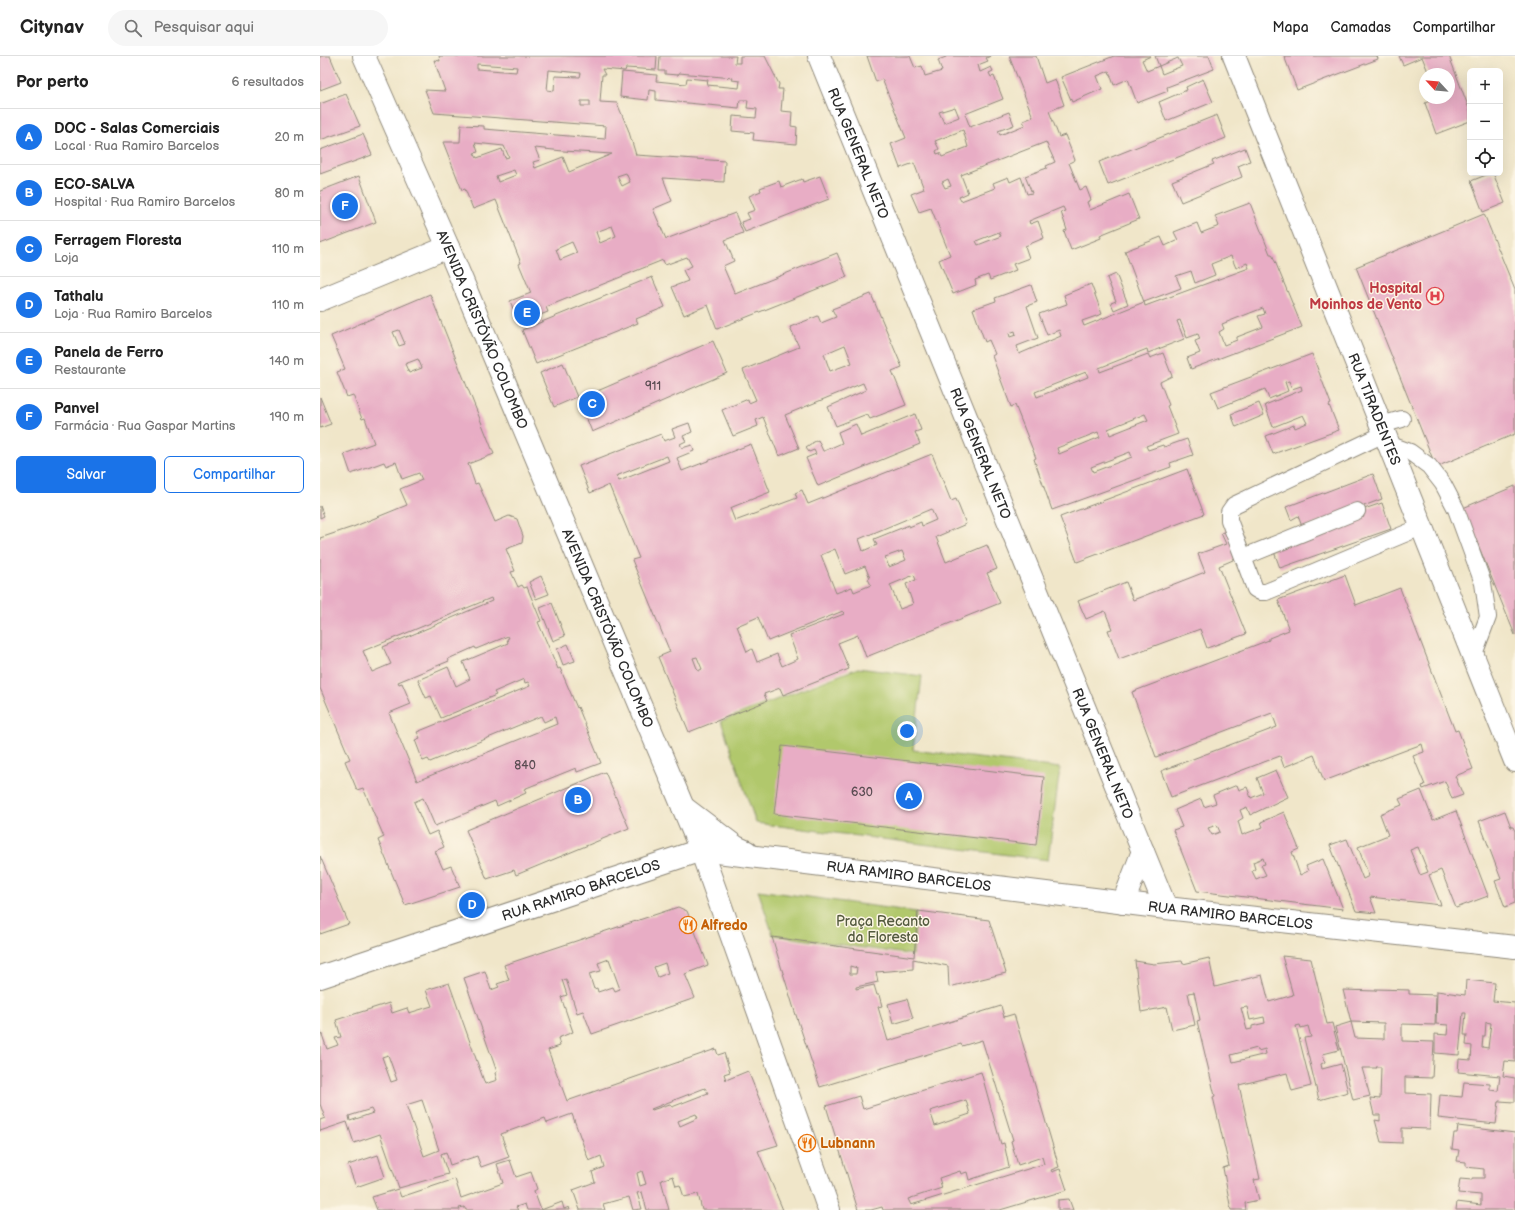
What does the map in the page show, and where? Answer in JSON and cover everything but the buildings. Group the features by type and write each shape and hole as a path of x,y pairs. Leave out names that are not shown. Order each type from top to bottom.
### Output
{"street":[{"name":"AVENIDA CRISTÓVÃO COLOMBO","path":"364,56 448,248 701,850 829,1210"},
{"name":"RUA GENERAL NETO","path":"819,56 1166,908"},
{"name":"RUA TIRADENTES","path":"1234,56 1515,761"},
{"path":"320,300 448,248"},
{"path":"682,806 736,848 765,859"},
{"name":"RUA RAMIRO BARCELOS","path":"320,977 701,850 1123,903 1515,947"},
{"path":"1123,903 1143,851"}],"lane":[{"path":"1402,419 1384,434 1234,505 1229,512 1229,520 1255,589 1260,592 1266,592 1421,527"},
{"path":"1384,434 1429,466 1443,484 1456,509 1483,583 1488,617 1474,657"},
{"path":"1244,557 1357,511"}],"green space":[{"path":"858,668 922,676 913,750 1060,768 1048,860 756,823 721,721"},
{"name":"Praça Recanto da Floresta","path":"758,890 916,912 913,955 773,935"}],"place":[{"name":"Panvel","path":"345,206"},
{"name":"Hospital Moinhos de Vento","path":"1435,296"},
{"name":"Panela de Ferro","path":"527,313"},
{"name":"Ferragem Floresta","path":"592,404"},
{"name":"DOC - Salas Comerciais","path":"909,796"},
{"name":"ECO-SALVA","path":"578,800"},
{"name":"Tathalu","path":"472,905"},
{"name":"Alfredo","path":"688,925"},
{"name":"Lubnann","path":"807,1143"}]}
